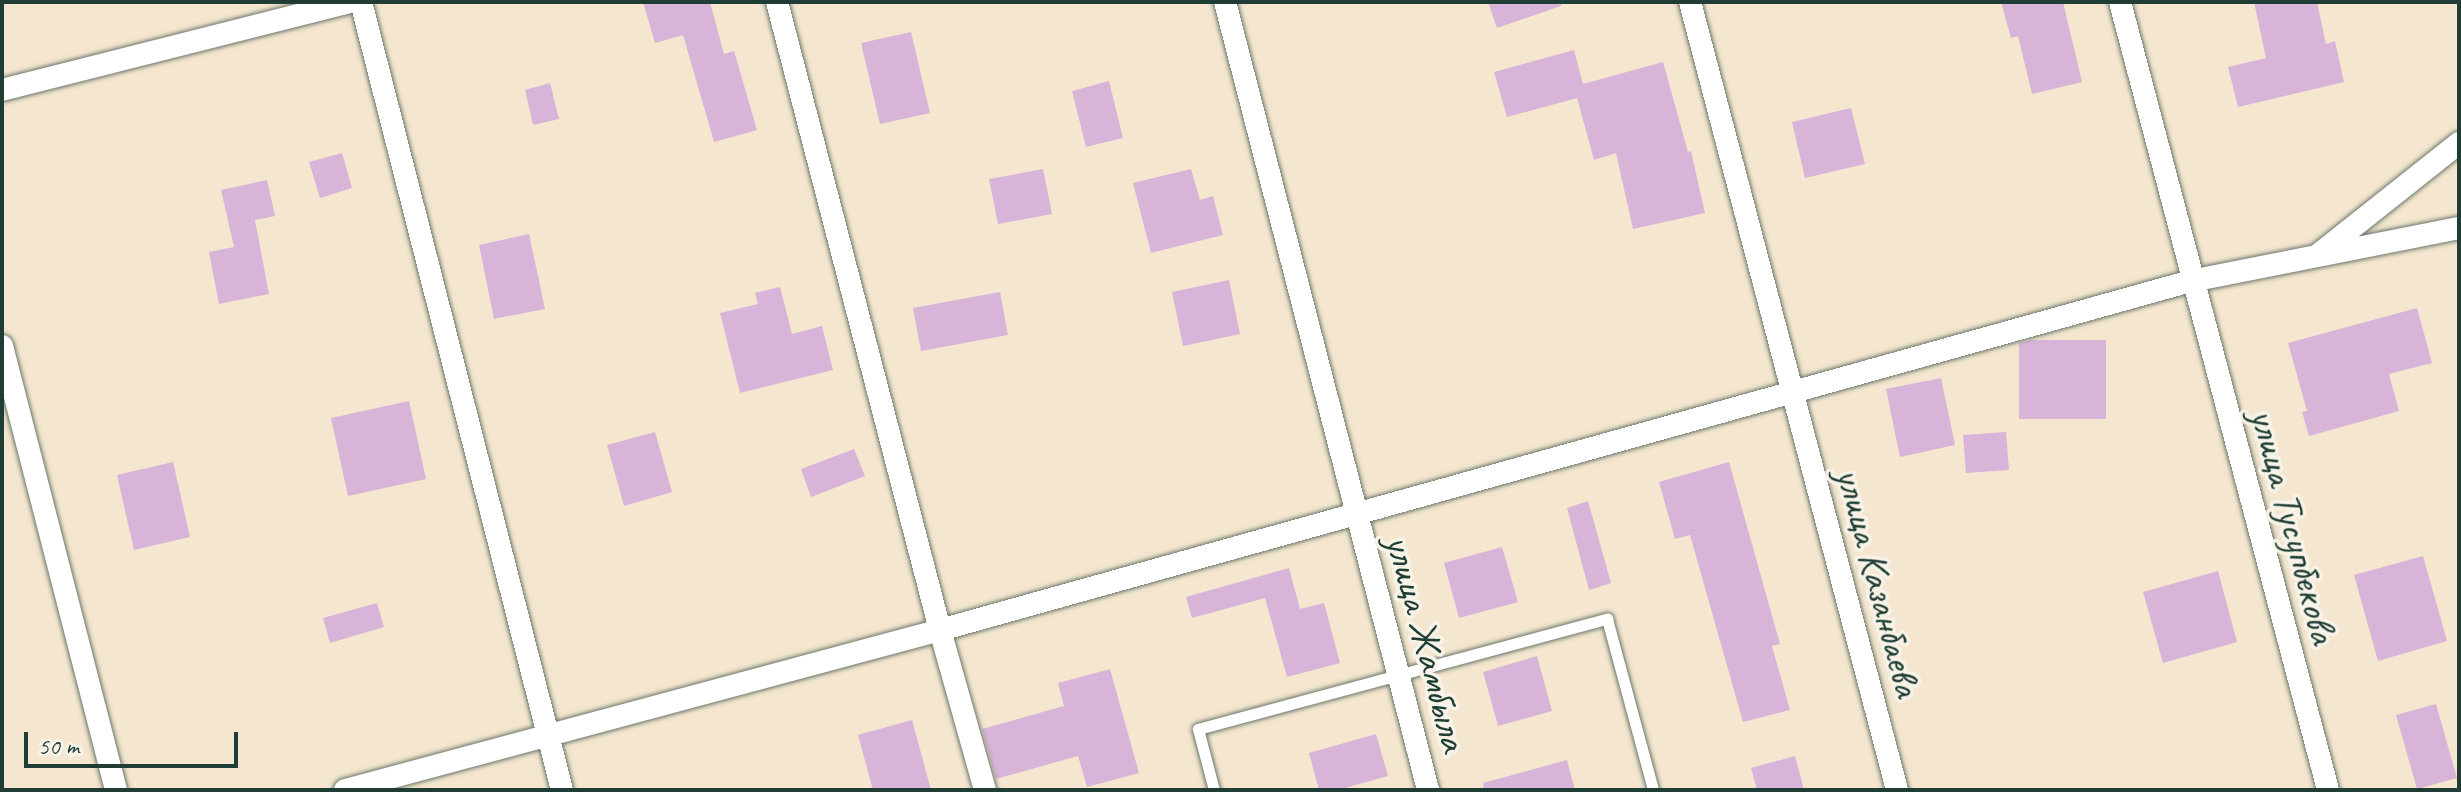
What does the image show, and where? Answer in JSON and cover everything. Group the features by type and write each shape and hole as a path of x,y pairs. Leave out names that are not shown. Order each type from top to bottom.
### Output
{"street":[{"path":"2,90 349,2"},
{"path":"361,2 562,790"},
{"path":"777,2 940,630 985,790"},
{"name":"улица Жамбыла","path":"1225,2 1428,790"},
{"name":"улица Казанбаева","path":"1690,2 1897,790"},
{"name":"улица Тусупбекова","path":"2120,2 2191,281 2328,790"},
{"path":"2315,257 2459,143"},
{"path":"345,790 940,630 2191,281 2459,228"},
{"path":"2,346 116,790"}],"lane":[{"path":"1214,790 1198,729 1607,619 1653,790"}],"building":[{"path":"643,2 710,2 724,54 734,51 757,130 714,142 683,35 655,43"},
{"path":"1488,2 1561,2 1561,6 1497,28"},
{"path":"2001,2 2063,2 2082,82 2032,94 2018,36 2011,38"},
{"path":"2254,2 2317,2 2326,44 2335,41 2344,82 2238,107 2228,67 2266,58"},
{"path":"911,32 930,113 880,124 861,43"},
{"path":"1574,50 1583,84 1663,62 1688,152 1691,151 1705,213 1633,229 1616,153 1594,160 1577,98 1507,117 1494,72"},
{"path":"1109,81 1123,138 1086,147 1072,91"},
{"path":"550,83 559,119 533,125 525,90"},
{"path":"1851,108 1865,164 1805,178 1792,122"},
{"path":"342,153 352,188 320,198 309,162"},
{"path":"1043,169 1052,214 998,224 989,179"},
{"path":"1191,169 1200,200 1213,196 1223,235 1151,253 1133,183"},
{"path":"267,180 275,216 255,220 269,294 219,304 209,252 234,247 221,190"},
{"path":"529,234 545,309 494,319 479,245"},
{"path":"1229,280 1240,334 1183,346 1172,292"},
{"path":"780,287 792,334 822,326 833,370 740,393 720,313 758,304 755,293"},
{"path":"1000,292 1008,335 921,351 913,308"},
{"path":"2417,308 2432,363 2389,374 2399,411 2309,436 2302,412 2307,411 2288,343"},
{"path":"2031,340 2106,340 2106,419 2019,419 2019,343"},
{"path":"1941,378 1955,445 1900,457 1886,389"},
{"path":"409,401 426,479 348,496 331,418"},
{"path":"655,432 672,492 624,506 607,445"},
{"path":"2006,432 2009,470 1966,473 1963,435"},
{"path":"854,449 865,476 811,497 801,469"},
{"path":"173,462 190,537 134,550 117,475"},
{"path":"1729,462 1780,644 1772,646 1790,710 1743,722 1690,535 1675,539 1659,482"},
{"path":"1588,501 1611,583 1589,590 1567,508"},
{"path":"1502,547 1518,602 1459,618 1444,563"},
{"path":"2423,556 2447,641 2378,661 2354,575"},
{"path":"1289,568 1300,609 1324,603 1340,663 1287,677 1265,598 1192,618 1186,597"},
{"path":"2218,571 2237,642 2163,663 2143,592"},
{"path":"377,603 384,627 330,643 323,618"},
{"path":"1537,656 1552,711 1498,726 1483,672"},
{"path":"1110,669 1139,773 1087,787 1078,756 996,779 982,729 1064,706 1058,683"},
{"path":"2436,704 2457,778 2417,789 2396,715"},
{"path":"912,720 931,790 873,790 858,735"},
{"path":"1376,734 1388,776 1338,790 1319,790 1309,753"},
{"path":"1795,756 1804,790 1757,790 1751,768"},
{"path":"1567,760 1575,790 1484,790 1483,783"}]}
